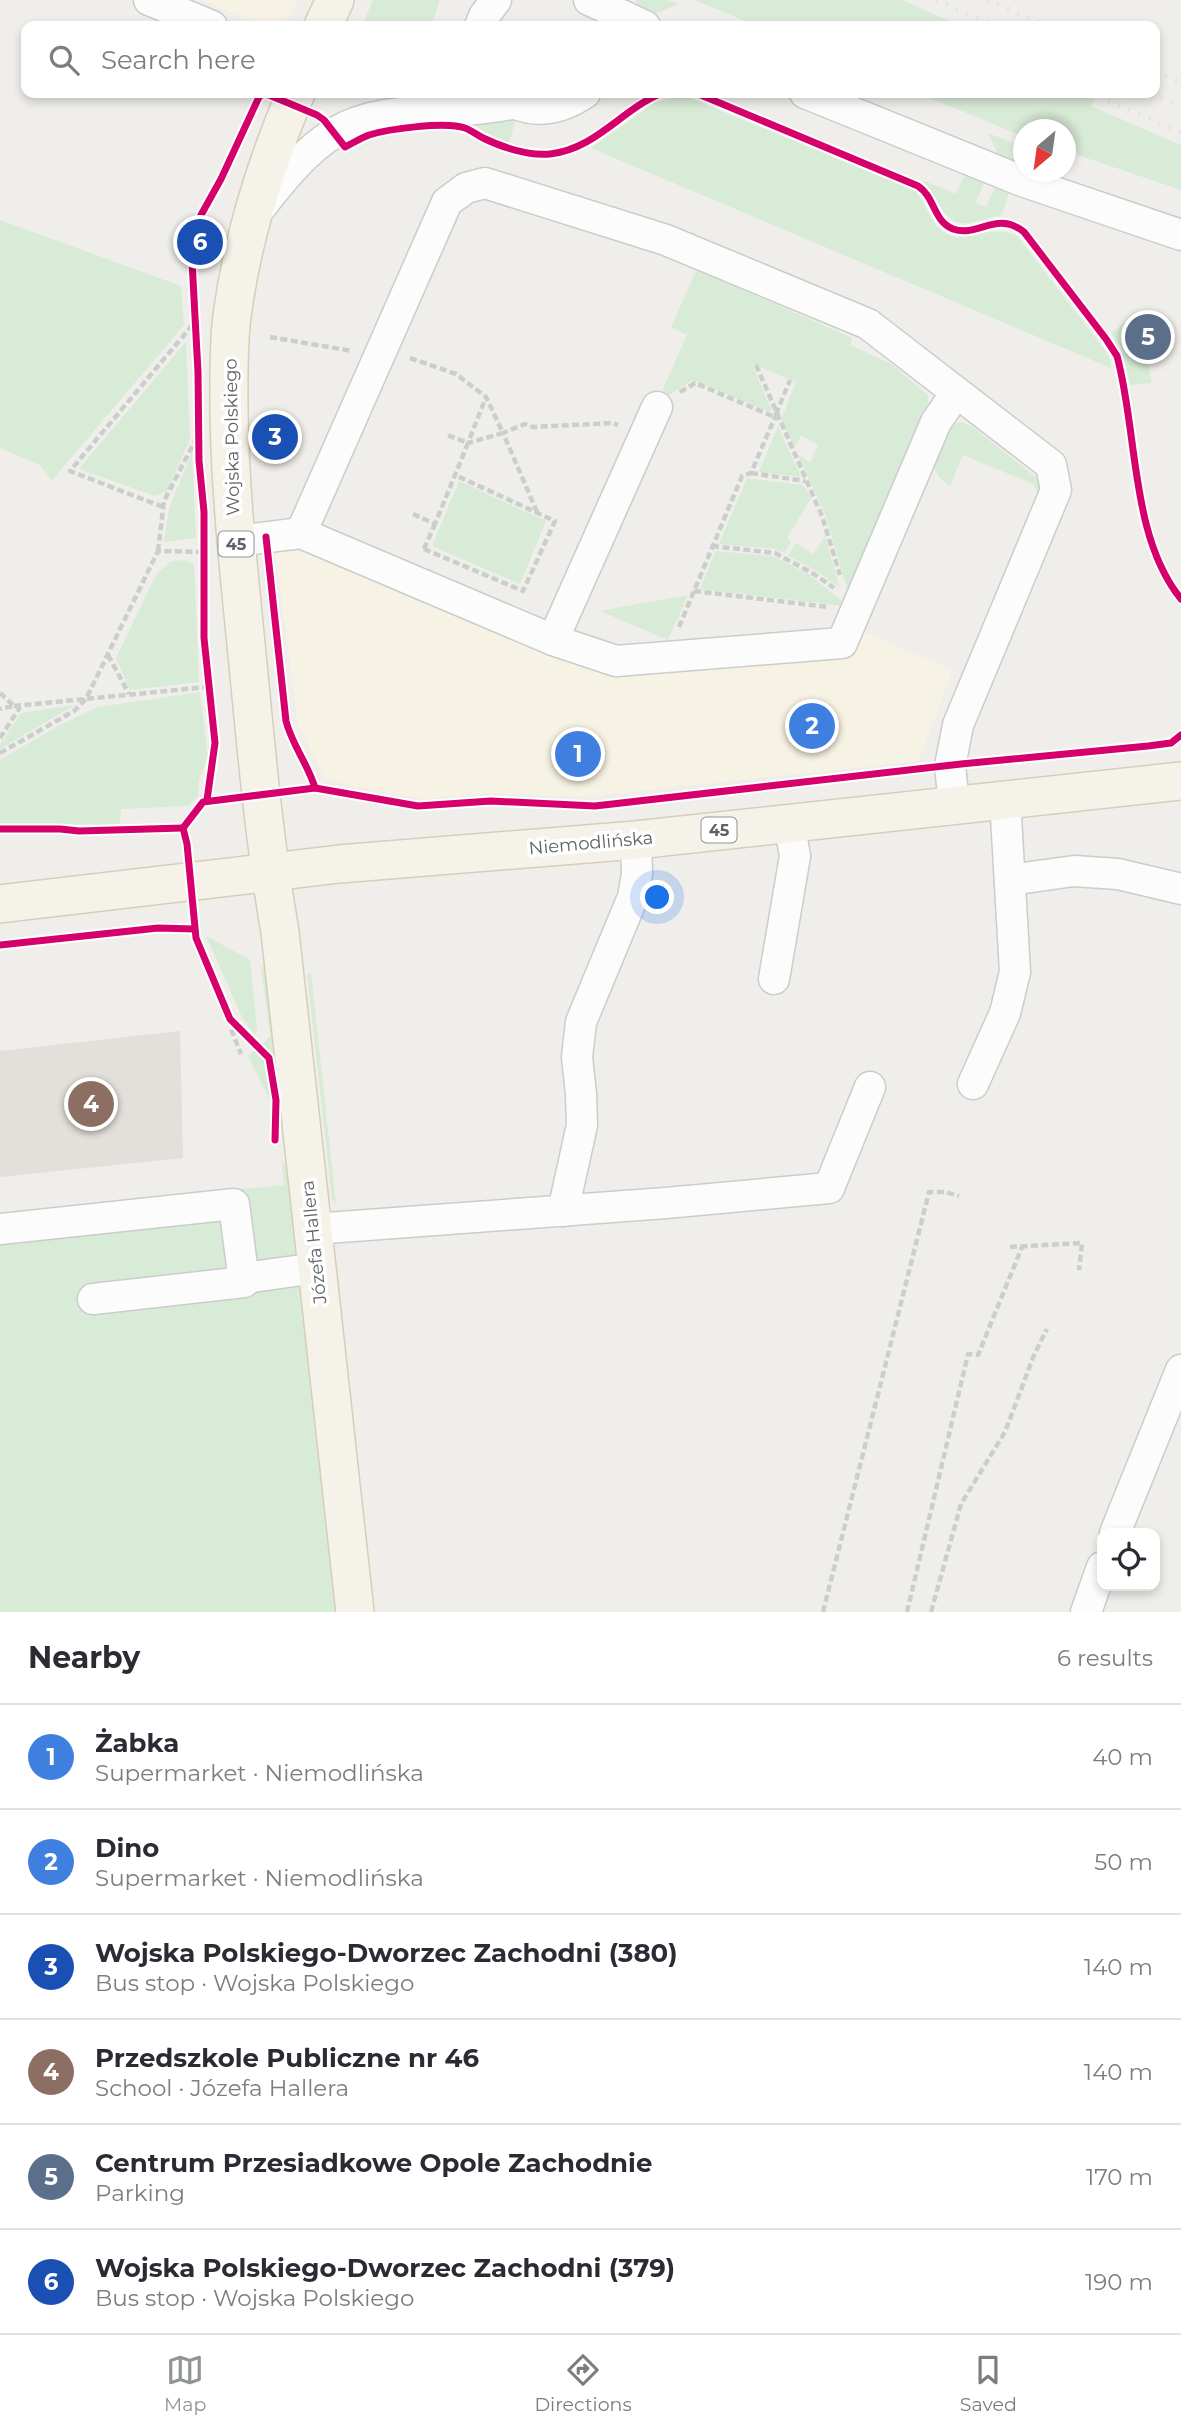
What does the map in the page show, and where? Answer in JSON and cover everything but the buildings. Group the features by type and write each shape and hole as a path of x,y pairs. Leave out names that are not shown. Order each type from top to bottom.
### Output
{"main road":[{"name":"Wojska Polskiego","path":"270,872 220,547 230,450 232,317 253,216 279,133 294,98"},
{"name":"Niemodlińska","path":"0,904 339,864 636,840 1177,778"},
{"name":"Józefa Hallera","path":"270,872 280,932 355,1612"}],"street":[{"path":"149,0 200,21"},
{"path":"482,21 496,0"},
{"path":"589,0 634,21"},
{"path":"385,98 415,111"},
{"path":"253,216 296,167 334,133 369,118 389,113 469,110 505,98 537,110 563,106 577,98"},
{"path":"816,98 1022,181 1181,235"},
{"path":"302,533 447,202 466,188 485,183 666,240 868,324 1051,465 1056,490 958,725 950,766 954,804"},
{"path":"220,547 302,533 553,640 615,662 842,643 854,603 936,422 956,393"},
{"path":"553,640 657,407"},
{"path":"973,1084 1005,1013 1015,972 1005,799"},
{"path":"775,979 795,856 789,822"},
{"path":"563,1211 582,1125 577,1056 581,1022 633,897 637,874 636,840"},
{"path":"1010,880 1074,871 1118,874 1181,889"},
{"path":"313,1229 829,1188 870,1087"},
{"path":"0,1229 234,1204 244,1282 93,1299"},
{"path":"244,1278 317,1268"},
{"path":"1117,1528 1181,1370"},
{"path":"1086,1612 1097,1581"}],"path":[{"path":"163,507 70,471 195,322"},
{"path":"270,337 381,352 456,374 486,397 538,513"},
{"path":"756,365 822,516 854,603"},
{"path":"751,473 790,380"},
{"path":"657,407 695,383 776,416"},
{"path":"413,514 435,524 486,397"},
{"path":"447,435 468,443 525,424 533,427 613,423 644,436"},
{"path":"0,753 74,711 86,699 158,551 164,500 198,435"},
{"path":"666,657 742,476 751,473 806,482"},
{"path":"424,549 523,591 555,521 454,475"},
{"path":"712,546 775,553 814,573 854,603"},
{"path":"158,551 220,547"},
{"path":"694,591 854,603"},
{"path":"108,655 128,694"},
{"path":"0,709 208,687"},
{"path":"0,693 18,706"},
{"path":"0,738 18,706"},
{"path":"230,1019 244,1033"},
{"path":"230,1019 231,1029 242,1054"},
{"path":"823,1612 929,1192 960,1196"},
{"path":"1010,1247 1082,1243 1079,1270"},
{"path":"906,1612 968,1354 978,1355 1022,1247"},
{"path":"931,1612 961,1504 1005,1432 1034,1355 1047,1329"}],"shaded area":[{"path":"202,0 298,0 286,21 253,21"},
{"path":"273,536 616,661 862,631 952,670 919,761 583,797 494,793 420,799 326,780 298,724"},
{"path":"180,1031 183,1158 0,1177 0,1051"}],"green space":[{"path":"373,0 440,0 433,21 364,21"},
{"path":"635,0 666,0 679,4 651,15 639,9"},
{"path":"694,0 902,0 950,21 745,21"},
{"path":"672,98 690,98 915,191 939,228 948,235 967,237 997,231 1018,237 1104,349 1110,359 1111,368 591,148 654,103"},
{"path":"929,98 1094,98 1091,106 1181,145 1181,190 1076,154 1076,119 1013,119 1013,132"},
{"path":"468,119 507,119 515,122 509,143 485,132"},
{"path":"988,133 1013,143 1013,165 1001,161"},
{"path":"965,174 984,182 976,203 986,207 995,187 1009,193 1002,215 969,223 953,220 922,180 956,194"},
{"path":"0,220 181,286 184,325 52,480 40,465 0,448"},
{"path":"697,269 852,338 850,345 891,364 928,395 929,423 855,593 847,588 825,514 798,455 810,462 818,445 801,435 795,448 781,420 796,382 752,364 771,409 769,412 693,380 663,399 663,389 687,335 671,327"},
{"path":"1128,320 1141,342 1152,383 1130,385 1121,348 1111,333"},
{"path":"186,342 190,439 167,491 155,496 79,469"},
{"path":"961,422 973,427 1044,484 1029,528 1024,525 1038,492 1033,484 963,455 950,486 938,474 931,457 947,426"},
{"path":"778,426 801,477 759,472"},
{"path":"192,453 196,538 164,542 169,508"},
{"path":"747,478 803,485 811,498 787,538 791,541 785,553 775,549 719,544"},
{"path":"459,481 546,521 520,584 432,546"},
{"path":"825,536 840,588 815,570 788,556 796,543 813,554"},
{"path":"716,551 773,556 810,575 844,603 843,606 700,589"},
{"path":"182,560 194,564 199,682 130,690 116,658 156,575 170,562"},
{"path":"688,595 668,640 600,611"},
{"path":"200,692 208,757 199,780 198,796 188,806 121,809 120,824 0,825 0,760 58,726 98,707"},
{"path":"75,705 0,749 21,713"},
{"path":"206,936 250,960 257,1027 255,1035 242,1017"},
{"path":"265,966 275,1056 262,1044 270,1036 261,967"},
{"path":"311,973 336,1204 332,1199 307,974"},
{"path":"254,1050 267,1068 272,1104 248,1056"},
{"path":"282,1159 288,1172 355,1612 0,1612 0,1214 284,1185"}],"railway":[{"path":"936,0 985,21"},
{"path":"987,0 1036,21"},
{"path":"1160,74 1181,83"},
{"path":"1160,97 1181,106"},
{"path":"1108,101 1181,132"}],"cycle path":[{"path":"207,800 215,743 204,638 204,512 199,461 198,372 192,261 201,215 259,98"},
{"path":"276,98 317,115 345,147 378,133 445,125 465,128 491,142 533,154 550,154 581,145 652,98"},
{"path":"708,98 918,186 928,196 941,220 953,229 962,231 1005,224 1024,232 1117,356 1144,515 1164,574 1181,599"},
{"path":"266,537 286,721 315,788"},
{"path":"275,1140 276,1100 269,1058 230,1019 196,938 183,828 203,802 315,788 418,806 491,801 595,806 961,764 1148,746 1171,743 1181,735"},
{"path":"0,829 79,831 183,828"},
{"path":"0,945 158,928 194,929"}],"place":[{"name":"Wojska Polskiego-Dworzec Zachodni (379)","path":"200,242"},
{"name":"Centrum Przesiadkowe Opole Zachodnie","path":"1148,337"},
{"name":"Wojska Polskiego-Dworzec Zachodni (380)","path":"275,437"},
{"name":"Dino","path":"812,726"},
{"name":"Żabka","path":"578,754"},
{"name":"Przedszkole Publiczne nr 46","path":"91,1104"}]}
